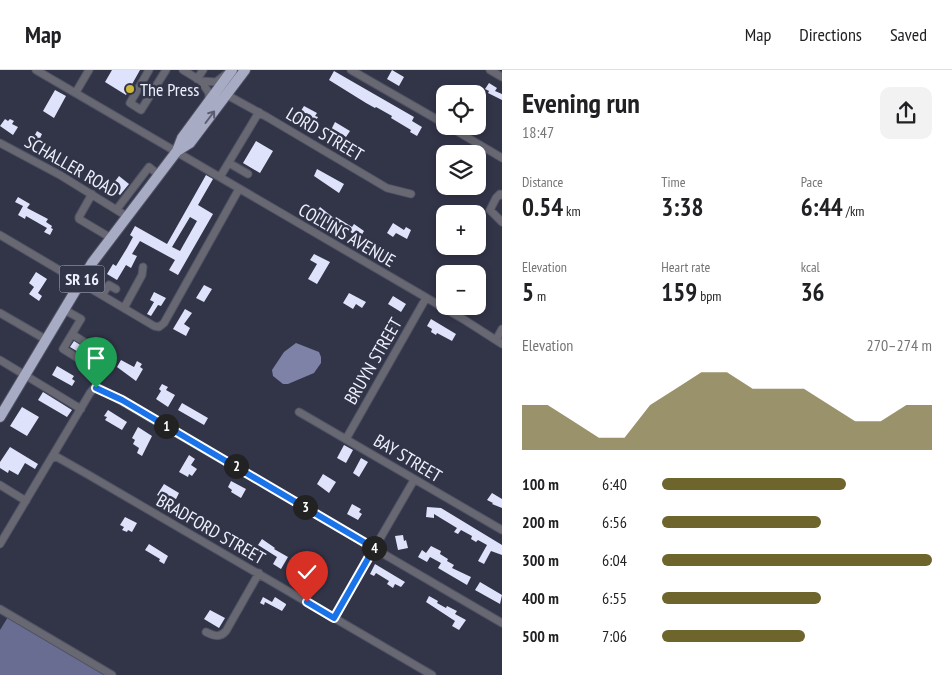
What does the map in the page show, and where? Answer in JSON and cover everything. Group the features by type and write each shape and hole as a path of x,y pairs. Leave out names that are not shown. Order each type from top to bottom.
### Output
{"highway":[{"name":"SR 16","path":"0,417 3,404 24,375 80,282 177,151 182,138 232,70"},
{"name":"SR 16","path":"177,151 190,143 245,70"}],"street":[{"name":"COLLINS AVENUE","path":"36,70 177,151 499,342"},
{"path":"76,92 89,70"},
{"path":"149,70 130,104 141,110 166,70"},
{"path":"183,70 199,80 209,93 210,102"},
{"path":"199,80 203,70"},
{"path":"199,80 216,82 232,70"},
{"path":"352,70 436,119"},
{"path":"490,70 502,77"},
{"name":"LORD STREET","path":"227,95 387,188 411,194"},
{"path":"220,177 259,112"},
{"path":"463,135 502,158"},
{"name":"SCHALLER ROAD","path":"0,143 92,194 128,217"},
{"path":"229,163 248,174"},
{"path":"117,209 149,167 159,175"},
{"path":"0,235 154,326 159,327 164,324 239,189"},
{"path":"92,194 79,219 111,238"},
{"path":"502,195 500,194 496,198 490,210 502,222"},
{"path":"127,196 138,204"},
{"path":"124,308 142,275 143,267"},
{"path":"102,295 109,285 116,289"},
{"name":"BRUYN STREET","path":"346,439 426,298"},
{"path":"63,309 81,319 62,349 84,362"},
{"path":"0,313 45,339"},
{"path":"499,342 502,329"},
{"path":"72,334 92,347"},
{"path":"0,360 80,409"},
{"path":"0,544 80,409 90,393 96,388 122,400 502,623"},
{"name":"BAY STREET","path":"299,412 502,530"},
{"name":"BRADFORD STREET","path":"52,458 57,457 432,675"},
{"path":"334,618 414,480"},
{"path":"0,484 26,501"},
{"path":"206,632 219,636 223,635 259,574"},
{"path":"0,609 112,675"}],"shaded area":[{"path":"296,343 319,352 321,363 314,373 288,384 283,384 273,376 272,370 284,352"},
{"path":"8,617 106,675 0,675 0,630"}],"building":[{"path":"112,70 140,70 126,95 105,82"},
{"path":"392,70 404,77 399,86 387,79"},
{"path":"334,71 414,117 412,121 422,127 417,136 410,132 411,130 391,118 392,116 366,103 329,80"},
{"path":"489,83 497,88 495,91 502,94 502,100 488,93 489,91 486,88"},
{"path":"55,90 66,96 54,118 43,111"},
{"path":"304,106 317,113 315,116 318,117 313,126 297,117"},
{"path":"5,119 14,121 12,124 18,127 13,135 0,126"},
{"path":"335,122 350,131 346,137 343,135 342,137 331,130"},
{"path":"37,131 42,134 34,151 28,148"},
{"path":"256,141 273,151 260,173 243,163"},
{"path":"317,169 344,184 339,193 314,176"},
{"path":"206,175 213,179 198,205 213,214 178,275 169,270 175,260 140,241 132,254 137,256 131,268 126,265 117,280 107,274 113,264 116,266 127,248 133,237 130,235 135,226 167,244","holes":["190,217 197,221 180,251 172,247"]},
{"path":"119,176 129,184 120,195 110,188"},
{"path":"18,197 30,204 27,208 48,219 46,222 53,229 50,235 44,232 47,228 26,216 25,219 18,215 23,206 15,202"},
{"path":"320,207 335,219 336,217 352,227 354,224 364,231 360,238 344,228 342,231 314,216"},
{"path":"393,223 404,230 406,227 411,230 407,239 396,233 393,237 387,233"},
{"path":"314,254 330,262 317,284 308,279 317,264 310,260"},
{"path":"36,272 47,279 38,293 42,296 39,301 29,294 34,287 29,283"},
{"path":"204,285 212,289 204,302 196,298"},
{"path":"154,292 166,298 161,306 158,305 151,316 147,314 154,302 150,300"},
{"path":"349,293 366,302 362,308 356,304 353,309 343,303"},
{"path":"393,296 406,304 401,312 388,304"},
{"path":"185,309 192,313 184,324 190,328 186,336 173,329"},
{"path":"390,318 396,322 394,326 396,327 388,337 381,333"},
{"path":"431,319 456,334 452,341 431,332 432,329 427,326"},
{"path":"74,341 92,352 88,358 70,347"},
{"path":"121,360 134,367 137,361 142,364 140,367 143,369 136,381 117,367"},
{"path":"57,366 74,376 72,379 75,381 72,386 52,375"},
{"path":"162,384 168,387 166,390 175,395 168,407 156,399 161,391 159,389"},
{"path":"43,392 72,410 67,417 38,400"},
{"path":"182,403 208,418 204,425 178,410"},
{"path":"22,407 39,417 27,436 10,426"},
{"path":"108,410 127,422 122,430 105,420 107,417 104,416"},
{"path":"138,427 152,436 142,456 137,453 139,448 133,444 135,440 132,438"},
{"path":"344,445 353,450 346,463 337,458"},
{"path":"10,447 38,464 35,469 25,463 18,475 9,470 8,473 0,468 0,462"},
{"path":"189,455 195,459 191,465 197,469 192,476 189,474 188,477 179,472"},
{"path":"361,458 368,462 359,477 353,473"},
{"path":"323,474 336,482 329,493 317,484"},
{"path":"231,481 246,489 241,498 231,492 232,490 228,487"},
{"path":"164,484 179,493 176,499 173,498 169,506 163,502 164,499 157,495"},
{"path":"492,493 502,499 502,508 487,500"},
{"path":"352,504 361,509 359,512 362,514 358,520 347,514"},
{"path":"427,507 441,508 502,545 502,555 491,551 484,564 478,561 487,545 478,540 476,542 471,539 472,536 461,530 458,534 454,532 457,528 434,514 434,518 426,517"},
{"path":"125,517 137,523 132,532 122,530 124,527 120,525"},
{"path":"403,535 408,548 398,550 395,536"},
{"path":"262,539 288,557 281,569 273,564 277,557 258,545"},
{"path":"149,544 168,556 164,564 159,561 160,559 145,550"},
{"path":"431,546 441,551 440,554 454,565 452,568 471,577 467,585 438,568 441,563 430,557 427,562 418,557 422,550 426,553"},
{"path":"375,564 405,582 401,587 395,584 393,588 387,584 389,581 376,573 374,576 370,574"},
{"path":"480,582 502,595 500,604 475,590"},
{"path":"429,596 446,608 447,606 457,611 455,614 466,620 459,630 452,626 455,621 426,602"},
{"path":"263,597 272,602 275,597 286,605 282,611 265,602 264,605 260,603"},
{"path":"210,610 225,618 219,628 204,619"}],"place":[{"name":"The Press","path":"130,89"}],"route":[{"path":"96,388 122,400 374,548 334,618 307,602"}]}
